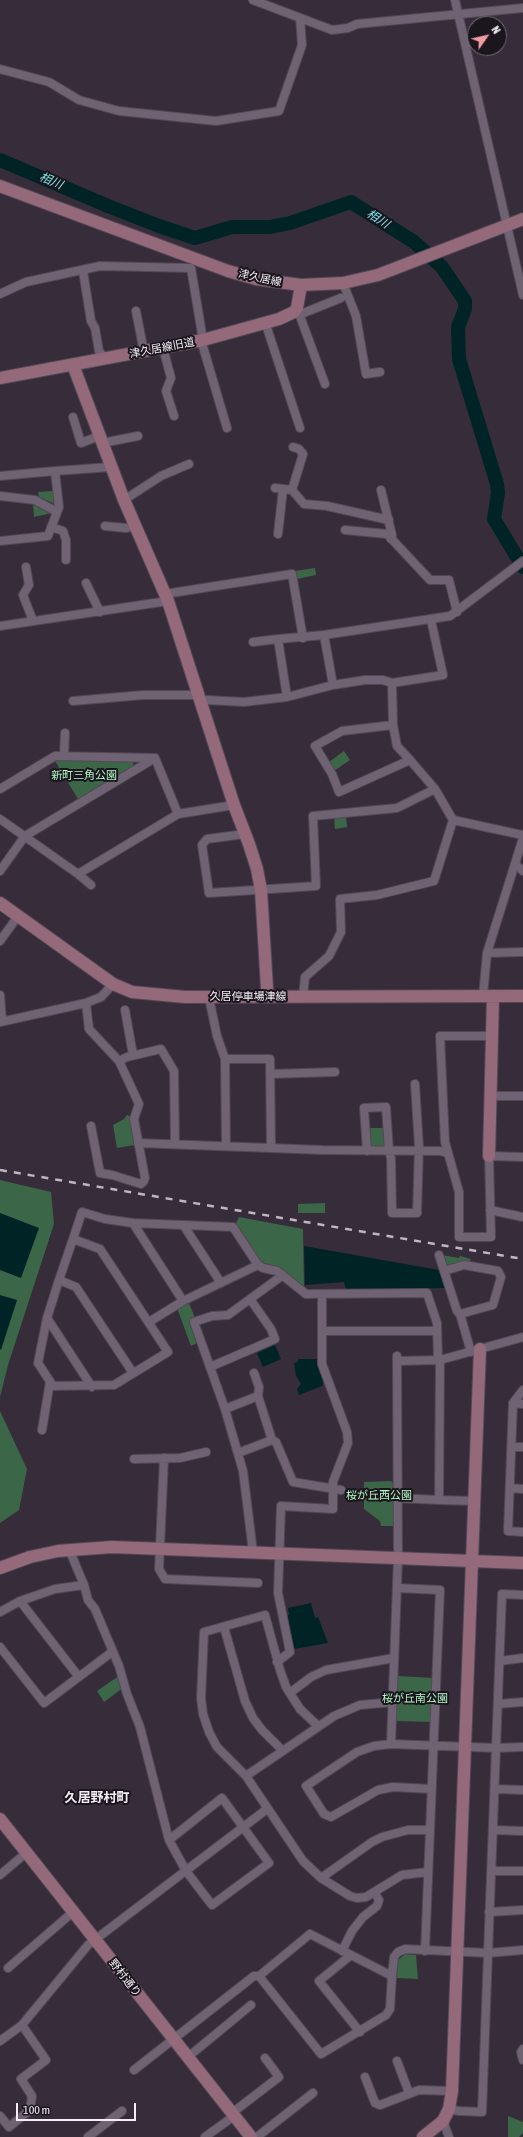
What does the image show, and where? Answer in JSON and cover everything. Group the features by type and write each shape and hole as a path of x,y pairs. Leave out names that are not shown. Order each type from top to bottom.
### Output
{"street":[{"path":"253,0 332,30 339,30 357,24 523,8"},
{"path":"456,0 523,295"},
{"path":"0,69 49,82 79,100 120,111 216,121 279,111 302,45 300,18"},
{"name":"津久居線","path":"0,186 193,263 256,279 301,285 343,283 378,274 523,219"},
{"path":"0,294 26,282 83,271 100,266 118,265 135,267 193,263 202,340 227,428"},
{"path":"83,271 91,321 95,328 99,351 104,359"},
{"path":"343,283 356,316 366,374 380,372"},
{"path":"301,285 299,311 325,384"},
{"path":"299,311 341,298"},
{"path":"136,311 144,352"},
{"name":"津久居線旧道","path":"0,378 202,340 287,316 299,311"},
{"path":"265,322 300,428"},
{"path":"163,348 171,378 166,391 174,416"},
{"path":"73,365 124,500 167,598 234,804 257,869 261,890 267,988 265,997"},
{"path":"73,417 82,443 138,436"},
{"path":"278,534 283,489 303,454 293,447"},
{"path":"124,500 161,476 189,464"},
{"path":"0,476 111,467"},
{"path":"0,541 48,536 59,507 55,471"},
{"path":"283,489 304,504 327,506 389,520"},
{"path":"381,490 389,520 392,535 391,539"},
{"path":"0,496 35,500 58,512"},
{"path":"52,526 63,531 66,540 66,560"},
{"path":"105,526 126,528 136,526"},
{"path":"345,530 387,534 430,580 449,580 457,612"},
{"path":"253,642 303,638 450,616 523,561"},
{"path":"26,567 29,585 23,595 33,621"},
{"path":"0,626 100,612 292,574 303,638"},
{"path":"86,583 100,612"},
{"path":"73,701 142,695 244,702 287,696 333,685 365,680 383,680 392,683 443,675 431,620"},
{"path":"324,635 333,685"},
{"path":"278,639 287,696"},
{"path":"392,683 393,725 397,746 435,789 453,820 523,837 487,953 488,996 492,1036 489,1156 491,1237 458,1237 459,1192 445,1142 440,1036 492,1036"},
{"path":"393,725 342,731 315,746 332,774 339,792 410,760"},
{"path":"64,756 65,733"},
{"path":"0,789 55,756 155,758"},
{"path":"155,758 178,814"},
{"path":"0,871 25,836 155,758"},
{"path":"245,834 207,839 202,845 209,894 316,886 313,816 397,808 435,789"},
{"path":"78,874 178,814 234,804"},
{"path":"0,818 91,885"},
{"path":"303,997 305,977 329,956 341,932 340,899 377,895 434,880 453,820"},
{"path":"515,864 523,871"},
{"name":"久居停車場津線","path":"0,903 113,984 132,992 150,995 209,998 523,996"},
{"path":"0,941 18,916"},
{"path":"487,953 523,952"},
{"path":"0,995 1,1022 86,1003 101,997 113,984"},
{"path":"209,998 217,1036 225,1059 226,1145"},
{"path":"86,1003 89,1029 120,1061 139,1104 134,1119 145,1178 141,1184 100,1173 91,1126"},
{"path":"125,1010 133,1055"},
{"path":"120,1061 133,1055 160,1049 174,1071 175,1144"},
{"path":"225,1059 270,1059 271,1148"},
{"path":"270,1074 335,1072"},
{"path":"367,1151 364,1108 386,1107 389,1151 392,1158 392,1213 417,1213 417,1152 419,1147 415,1084"},
{"path":"491,1096 523,1096"},
{"path":"138,1143 367,1151 440,1151 447,1153"},
{"path":"489,1156 523,1157"},
{"path":"490,1210 523,1217"},
{"path":"73,1239 100,1249 168,1352 114,1385 92,1387 53,1386 38,1363 47,1318 59,1280 82,1212 105,1219 133,1223 233,1227 258,1265 263,1268 277,1271 303,1293 427,1293 438,1323 439,1500"},
{"path":"133,1223 183,1301"},
{"path":"184,1226 221,1283"},
{"path":"423,2137 443,2121 449,2108 452,2091 471,1561 475,1501 475,1350 460,1314 457,1311 439,1255"},
{"path":"149,1322 183,1301 258,1265"},
{"path":"444,1270 464,1265 498,1271 501,1277 493,1305 460,1314"},
{"path":"253,1552 244,1471 225,1409 194,1322 212,1316 228,1314 283,1275"},
{"path":"59,1280 76,1287 133,1373"},
{"path":"277,1662 290,1652 278,1592 281,1506 333,1509 332,1482 348,1443 348,1437 324,1371 322,1294"},
{"path":"210,1367 275,1339 271,1329 250,1299"},
{"path":"47,1318 92,1387"},
{"path":"322,1331 437,1331"},
{"path":"391,1744 398,1558 397,1358 439,1360 523,1337"},
{"path":"254,1373 259,1387 258,1396 272,1440 276,1442 293,1482 341,1490"},
{"path":"42,1430 50,1382"},
{"path":"523,1390 513,1403 508,1531 523,1532"},
{"path":"225,1409 258,1396"},
{"path":"513,1403 523,1404"},
{"path":"238,1454 272,1440"},
{"path":"512,1447 523,1447"},
{"path":"134,1459 180,1458 206,1452"},
{"path":"164,1458 159,1570 165,1579 258,1583"},
{"path":"510,1488 523,1489"},
{"path":"397,1498 475,1501"},
{"path":"0,1568 30,1557 69,1549 112,1547 523,1563"},
{"path":"69,1549 84,1585 88,1600 95,1608 119,1666 127,1694 140,1727 169,1840 186,1871 212,1905 269,1863 222,1798 169,1840"},
{"path":"0,1612 20,1601 55,1589 84,1585"},
{"path":"397,1588 440,1590 425,1951"},
{"path":"449,2108 460,2111 482,2112 502,1594 523,1595"},
{"path":"20,1601 79,1677"},
{"path":"318,1726 300,1709 290,1693 277,1662 265,1615 204,1632 201,1698 203,1714 209,1732 218,1747 246,1776 303,1861 321,1878 354,1898 366,1897 402,1875 428,1872"},
{"path":"224,1627 245,1701 253,1718 262,1730 283,1751"},
{"path":"0,1647 44,1703 112,1652"},
{"path":"290,1693 311,1677 326,1670 394,1658"},
{"path":"500,1661 523,1658"},
{"path":"246,1776 334,1716 360,1705 393,1702"},
{"path":"498,1704 523,1702"},
{"path":"431,1789 384,1788 366,1796 336,1816 331,1817 324,1814 306,1786 362,1749 391,1744 496,1748 523,1747"},
{"path":"495,1789 523,1790"},
{"path":"0,2041 22,2025 88,1945 267,1809"},
{"name":"野村通り","path":"0,1819 251,2137"},
{"path":"321,1878 372,1842 382,1837 408,1830 430,1830"},
{"path":"493,1830 523,1831"},
{"path":"0,1874 26,1853"},
{"path":"178,1858 178,1876"},
{"path":"492,1871 523,1870"},
{"path":"342,1951 352,1931 363,1917 377,1906 379,1900 374,1892"},
{"path":"489,1912 523,1910"},
{"path":"8,1968 73,1912"},
{"path":"134,2070 254,1976 259,1976 310,1934 392,1976"},
{"path":"259,1976 321,2054 384,2018 389,2012 394,1960 398,1952 404,1949 488,1953 523,1950"},
{"path":"351,1955 319,1981 360,2032"},
{"path":"188,2057 251,2005"},
{"path":"0,2116 9,2127 30,2110 32,2096 21,2079 46,2060 22,2025"},
{"path":"523,2049 521,2052 523,2060"},
{"path":"205,2137 279,2077 265,2058"},
{"path":"397,2061 409,2093"},
{"path":"365,2077 375,2103 380,2105 419,2090 452,2091"},
{"path":"257,2137 313,2093"},
{"path":"88,2137 122,2111"},
{"path":"443,2121 448,2137"}],"green space":[{"path":"53,491 55,504 39,497 38,492"},
{"path":"33,504 37,505 52,513 34,517"},
{"path":"315,568 316,575 297,579 295,571"},
{"path":"344,751 350,760 334,771 329,762"},
{"name":"新町三角公園","path":"57,759 133,761 134,767 78,799 55,761"},
{"path":"346,815 347,827 335,829 334,816"},
{"path":"127,1115 130,1116 135,1145 117,1148 113,1125 124,1119"},
{"path":"370,1128 384,1128 386,1148 371,1147"},
{"path":"0,1180 51,1192 54,1224 8,1365 0,1397"},
{"path":"325,1203 325,1213 298,1213 298,1204"},
{"path":"239,1217 303,1229 304,1289 280,1268 261,1262 236,1223"},
{"path":"442,1255 459,1258 460,1256 471,1259 470,1261 445,1267"},
{"path":"189,1303 195,1318 190,1320 197,1343 191,1346 177,1308"},
{"path":"0,1411 27,1469 19,1510 0,1523"},
{"name":"桜が丘西公園","path":"391,1481 393,1483 393,1526 381,1526 380,1521 364,1509 364,1482"},
{"path":"120,1675 123,1688 104,1702 97,1691"},
{"name":"桜が丘南公園","path":"398,1676 434,1678 432,1722 396,1721"},
{"path":"405,1954 416,1955 418,1979 397,1978 398,1960"},
{"path":"508,2116 523,2122 523,2133 519,2137 508,2137"}],"shaded area":[{"path":"0,1213 39,1228 21,1278 0,1270"},
{"path":"304,1246 439,1270 446,1288 346,1290 344,1282 305,1285"},
{"path":"0,1295 17,1300 1,1350 0,1349"},
{"path":"275,1345 281,1359 263,1367 257,1353"},
{"path":"298,1359 318,1359 319,1368 324,1381 322,1386 299,1395 297,1389 301,1384 296,1376 294,1363 298,1362"},
{"path":"311,1603 315,1618 318,1617 328,1643 294,1649 287,1615 289,1615 288,1608"}],"waterway":[{"name":"相川","path":"0,160 108,206 195,238 232,227 270,227 290,223 351,202 414,242 442,267 465,301 465,309 458,327 459,359 497,484 498,493 494,519 523,567"}],"railway":[{"path":"0,1170 523,1259"}],"district":[{"name":"久居野村町","path":"97,1798"}]}
